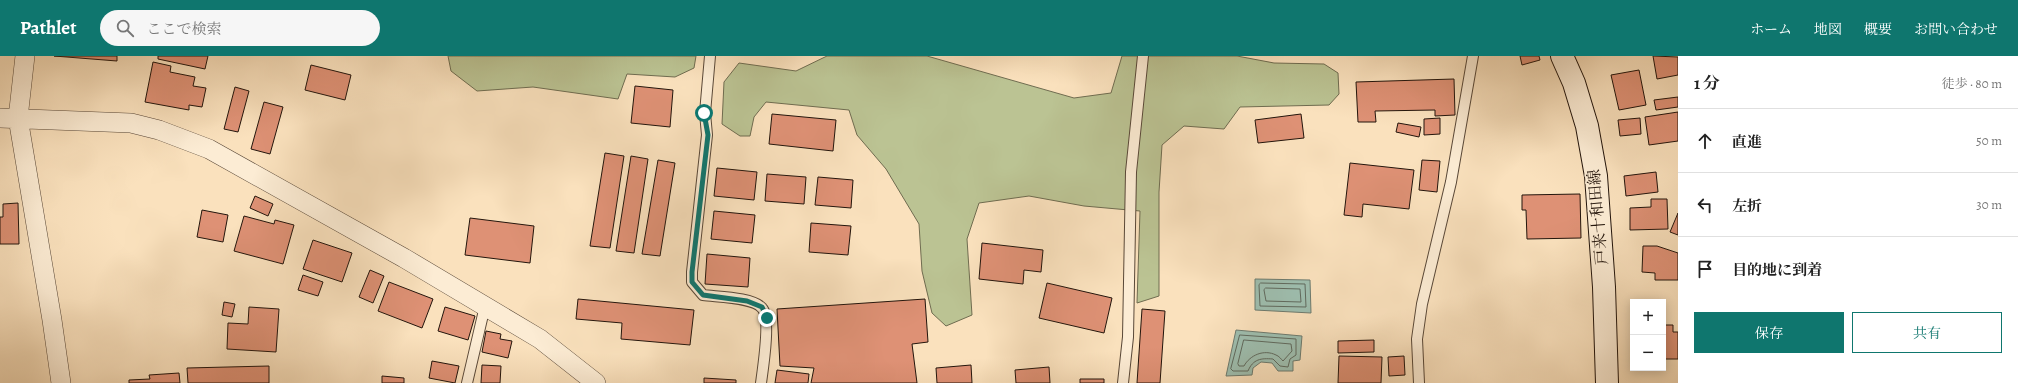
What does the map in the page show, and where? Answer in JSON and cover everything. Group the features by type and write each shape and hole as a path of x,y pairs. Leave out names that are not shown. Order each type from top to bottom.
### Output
{"main road":[{"name":"戸来十和田線","path":"1562,56 1574,83 1587,126 1596,176 1604,287 1607,383"}],"street":[{"path":"25,56 9,118 52,320 60,383"},
{"path":"9,118 131,123 159,130 202,147 404,258 485,306 540,339 596,383"}],"lane":[{"path":"710,56 704,113 708,135 692,282 703,295 747,301 762,307 767,318 761,383"},
{"path":"1123,383 1128,337 1131,172 1143,56"},
{"path":"1419,383 1417,339 1419,325 1451,182 1473,56"},
{"path":"467,383 485,306"}],"green space":[{"path":"448,56 696,56 694,68 675,77 627,74 618,99 533,87 477,91 451,71"},
{"path":"827,56 927,56 1074,98 1111,93 1122,56 1237,56 1274,63 1324,64 1338,73 1339,94 1329,105 1240,107 1224,129 1184,126 1162,145 1159,192 1159,296 1137,303 1140,211 1084,206 1029,196 979,203 967,239 972,315 946,326 932,313 922,271 919,224 886,169 857,135 849,110 766,102 754,117 750,136 740,136 722,124 724,82 739,63 796,71"}],"water":[{"path":"1255,279 1310,280 1311,313 1255,310"},
{"path":"1236,330 1302,336 1300,360 1293,361 1293,371 1278,371 1272,363 1261,362 1253,368 1252,375 1226,376"}],"building":[{"path":"54,56 117,56 117,61"},
{"path":"158,56 208,56 205,69 158,59"},
{"path":"1520,56 1539,56 1540,60 1522,65"},
{"path":"1653,56 1678,57 1678,75 1657,79"},
{"path":"153,62 171,66 170,72 195,77 193,86 206,88 202,107 189,105 189,110 145,102"},
{"path":"311,65 351,75 345,100 305,90"},
{"path":"1639,70 1646,105 1619,110 1611,75"},
{"path":"1454,79 1455,115 1435,116 1435,110 1375,111 1376,122 1358,122 1356,82"},
{"path":"635,86 673,90 670,127 631,123"},
{"path":"235,87 249,91 238,132 224,129"},
{"path":"1678,97 1678,107 1656,110 1654,100"},
{"path":"264,102 283,107 270,154 251,149"},
{"path":"1678,112 1678,141 1649,145 1645,117"},
{"path":"772,114 836,120 833,151 769,144"},
{"path":"1301,114 1304,138 1258,143 1255,120"},
{"path":"1440,118 1440,134 1424,135 1424,119"},
{"path":"1640,118 1641,134 1620,136 1618,120"},
{"path":"1398,123 1421,127 1419,137 1396,132"},
{"path":"605,153 624,156 610,248 590,246"},
{"path":"631,156 648,159 634,253 616,251"},
{"path":"658,160 675,163 660,256 642,254"},
{"path":"1422,160 1440,161 1437,192 1419,190"},
{"path":"1350,163 1414,170 1409,209 1363,204 1362,217 1344,215"},
{"path":"717,168 757,172 754,200 714,196"},
{"path":"1656,172 1658,192 1626,196 1624,176"},
{"path":"767,174 806,177 804,204 765,201"},
{"path":"818,177 853,180 851,208 815,205"},
{"path":"1580,194 1581,238 1527,239 1526,210 1522,210 1522,195"},
{"path":"255,196 273,204 268,216 250,208"},
{"path":"1651,199 1667,199 1668,229 1630,230 1630,208 1651,207"},
{"path":"18,203 19,244 0,244 0,217 3,217 3,204"},
{"path":"202,210 228,215 223,242 197,237"},
{"path":"714,211 755,215 752,243 711,239"},
{"path":"1678,213 1678,235 1670,232"},
{"path":"244,216 274,224 275,220 294,225 283,264 234,251"},
{"path":"470,218 534,226 530,263 465,255"},
{"path":"811,223 851,226 848,255 809,252"},
{"path":"313,240 352,253 342,282 303,269"},
{"path":"982,243 1043,250 1041,272 1024,270 1023,284 979,279"},
{"path":"1643,246 1657,246 1678,253 1678,280 1655,280 1655,273 1642,272"},
{"path":"707,254 750,258 748,287 705,284"},
{"path":"370,270 384,276 373,303 359,297"},
{"path":"303,275 323,282 318,296 298,290"},
{"path":"389,282 433,299 422,328 378,311"},
{"path":"1047,283 1112,298 1104,333 1039,318"},
{"path":"578,299 694,310 690,345 621,339 622,323 576,319"},
{"path":"925,299 928,342 912,344 917,383 811,383 814,368 780,366 777,309"},
{"path":"224,302 235,304 232,317 222,315"},
{"path":"249,307 279,309 276,352 227,349 228,323 248,324"},
{"path":"445,307 475,316 468,340 438,331"},
{"path":"1142,309 1165,311 1160,383 1137,383"},
{"path":"1666,325 1673,325 1673,332 1678,332 1678,359 1666,359"},
{"path":"486,331 501,334 500,339 512,341 508,358 482,352"},
{"path":"1374,340 1374,352 1338,353 1338,341"},
{"path":"1339,356 1382,357 1381,383 1338,383"},
{"path":"1404,356 1405,375 1389,376 1388,357"},
{"path":"432,361 459,366 455,383 429,378"},
{"path":"482,365 501,366 500,383 481,383"},
{"path":"971,365 972,383 937,383 936,368"},
{"path":"269,366 269,383 188,383 187,368"},
{"path":"1049,367 1050,383 1016,383 1015,370"},
{"path":"777,370 809,374 808,383 775,383"},
{"path":"179,373 180,383 129,383 129,380 150,379 149,375"},
{"path":"382,376 404,378 404,383 382,383"},
{"path":"704,378 736,380 736,383 704,383"},
{"path":"1080,379 1104,379 1104,383 1080,383"}],"route":[{"path":"704,113 708,135 692,282 703,295 747,301 762,307 767,318"}]}
